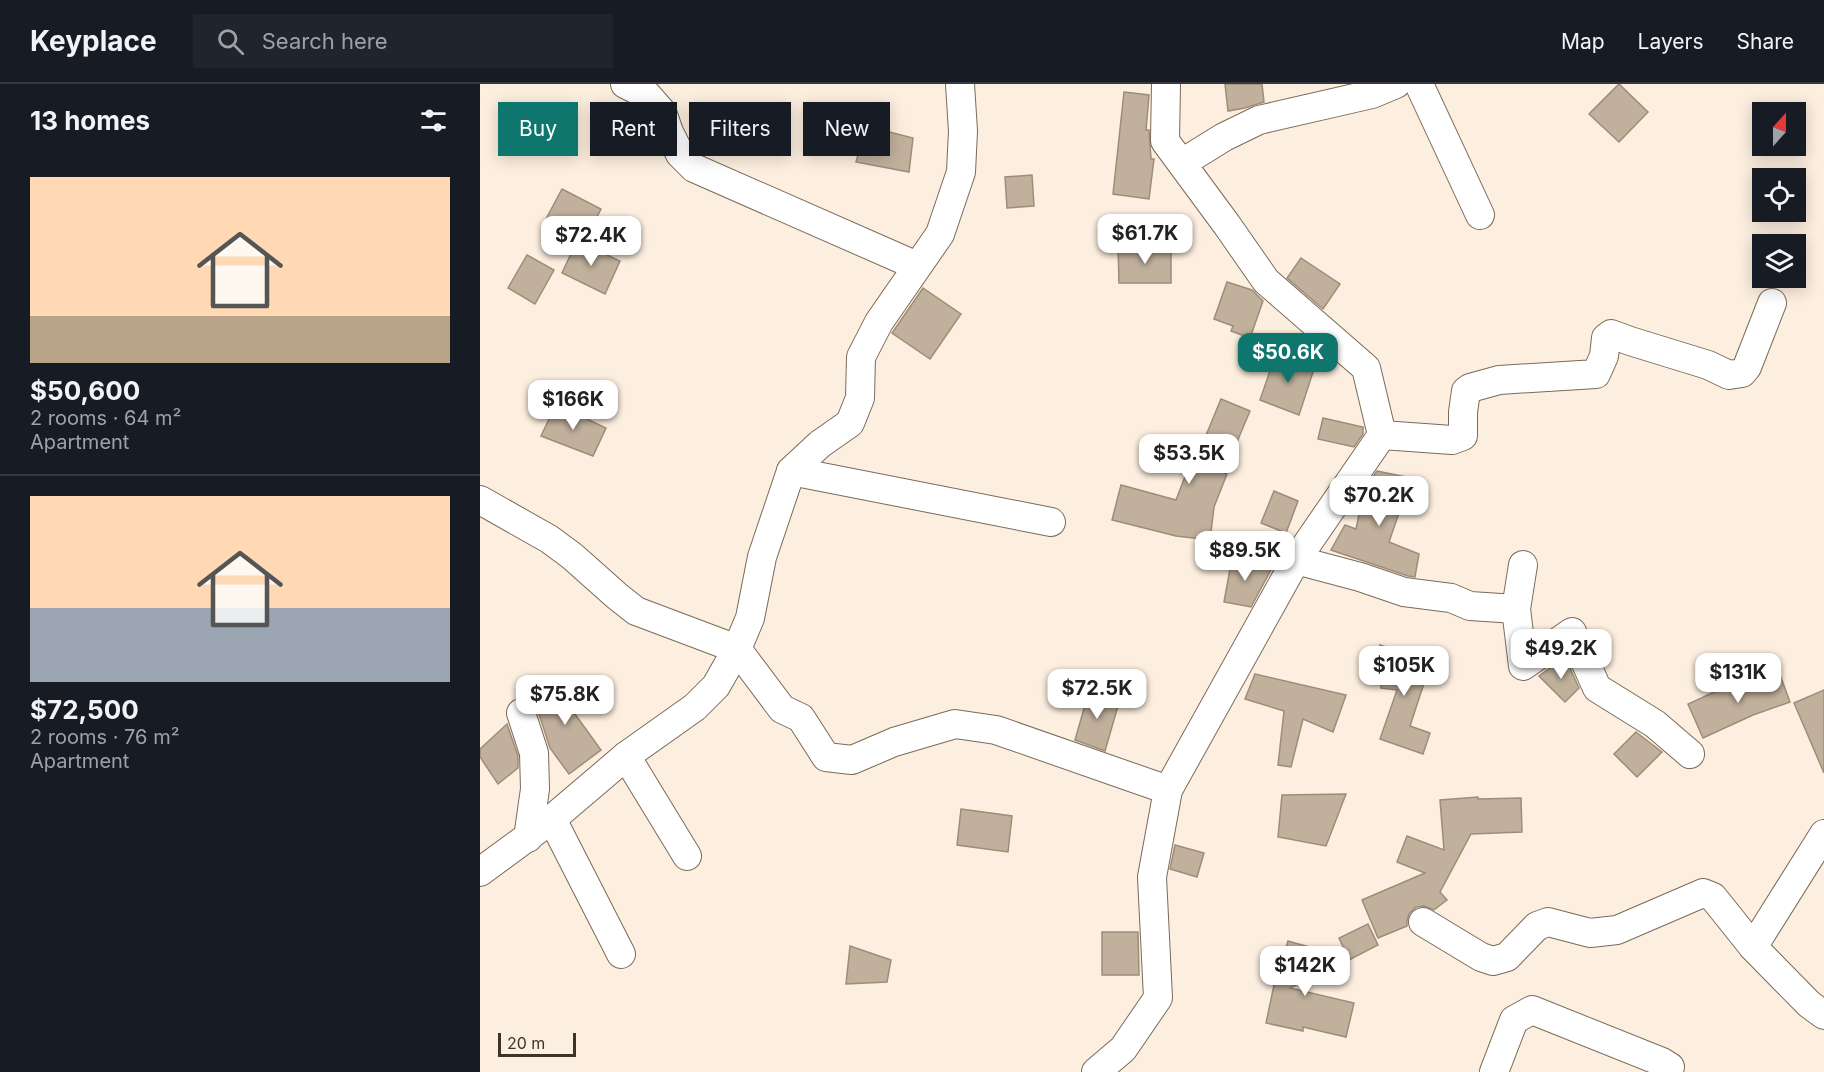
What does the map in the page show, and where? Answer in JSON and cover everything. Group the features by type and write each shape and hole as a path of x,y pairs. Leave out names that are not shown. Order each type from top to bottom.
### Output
{"street":[{"path":"625,84 647,95 662,112 680,154 694,168 917,266"},
{"path":"480,872 552,819 626,756 695,707 716,686 737,649 750,618 762,557 791,471 820,444 850,423 860,398 861,357 879,322 940,234 961,172 963,131 960,84"},
{"path":"1096,1072 1123,1049 1158,998 1152,877 1168,790 1296,560 1382,435 1366,368 1266,281 1165,141 1166,84"},
{"path":"1182,163 1259,120 1372,94 1396,84"},
{"path":"1419,84 1480,215"},
{"path":"1382,435 1452,441 1463,436 1466,391 1470,388 1499,380 1596,374 1604,356 1606,338 1611,334 1708,365 1729,375 1742,373 1747,367 1772,303"},
{"path":"791,471 1052,522"},
{"path":"480,500 549,539 636,612 737,649 782,709 801,718 826,757 852,760 894,742 955,724 996,730 1168,790"},
{"path":"1296,560 1404,592 1451,598 1470,606 1516,609"},
{"path":"1523,565 1516,609 1523,666 1572,632 1597,688 1655,724 1690,754"},
{"path":"521,712 534,753 535,789 528,838"},
{"path":"626,756 687,856"},
{"path":"552,819 621,954"},
{"path":"1753,947 1824,834"},
{"path":"1423,922 1481,957 1493,961 1507,957 1537,926 1548,921 1590,933 1617,930 1703,893 1713,897 1753,947 1809,1004 1824,1015"},
{"path":"1494,1072 1514,1020 1532,1010 1662,1062 1670,1067 1668,1072"}],"building":[{"path":"1225,84 1262,84 1264,102 1228,111"},
{"path":"1619,84 1648,112 1619,142 1589,114"},
{"path":"1124,92 1149,95 1146,130 1149,130 1151,159 1154,159 1149,199 1113,194"},
{"path":"890,132 913,138 909,172 856,162 858,156 890,156"},
{"path":"1032,175 1034,206 1007,208 1005,177"},
{"path":"562,189 601,209 585,240 546,219"},
{"path":"577,241 620,261 605,294 562,273"},
{"path":"1118,247 1171,247 1171,283 1119,283"},
{"path":"527,255 554,270 535,304 508,288"},
{"path":"1301,258 1340,284 1323,309 1287,278"},
{"path":"1227,282 1252,290 1263,301 1250,338 1231,331 1233,326 1214,319"},
{"path":"923,288 961,314 930,359 892,333"},
{"path":"1276,353 1315,366 1299,415 1260,400"},
{"path":"1221,399 1250,411 1224,473 1227,474 1214,507 1210,540 1176,536 1112,520 1121,485 1176,500 1191,461 1195,462"},
{"path":"556,404 606,428 593,456 541,436"},
{"path":"1323,418 1363,427 1363,434 1354,447 1318,439"},
{"path":"1377,471 1411,478 1389,542 1419,554 1415,577 1331,550 1345,525 1356,529 1364,490"},
{"path":"1274,491 1298,501 1286,533 1261,523"},
{"path":"1232,558 1273,566 1251,607 1224,602"},
{"path":"1380,645 1431,662 1410,726 1430,733 1423,754 1380,739 1397,690 1381,688"},
{"path":"1565,657 1579,688 1565,702 1539,676"},
{"path":"1779,672 1790,702 1753,715 1703,738 1688,704 1723,688 1725,691"},
{"path":"1255,674 1346,695 1333,732 1303,719 1291,767 1278,765 1284,711 1245,699"},
{"path":"559,677 584,706 575,714 601,750 569,774 550,748 537,708 532,701"},
{"path":"1824,690 1824,773 1794,703"},
{"path":"1089,691 1120,699 1105,751 1075,740"},
{"path":"507,724 518,756 518,768 498,784 480,757 480,749"},
{"path":"1636,732 1662,752 1637,777 1614,754"},
{"path":"1346,794 1326,846 1278,837 1282,795"},
{"path":"1478,797 1478,799 1521,798 1522,832 1471,834 1440,892 1447,900 1434,910 1424,906 1416,907 1409,914 1407,926 1378,938 1362,900 1425,873 1397,862 1407,836 1444,850 1440,800"},
{"path":"961,809 1012,816 1008,852 957,845"},
{"path":"1175,845 1204,853 1197,877 1170,869"},
{"path":"1368,924 1378,945 1349,960 1339,938"},
{"path":"1102,932 1138,932 1139,975 1102,975"},
{"path":"1288,941 1320,950 1312,977 1290,988 1354,1003 1346,1037 1303,1027 1303,1031 1266,1023 1274,985"},
{"path":"850,946 891,960 887,982 846,984"}]}
